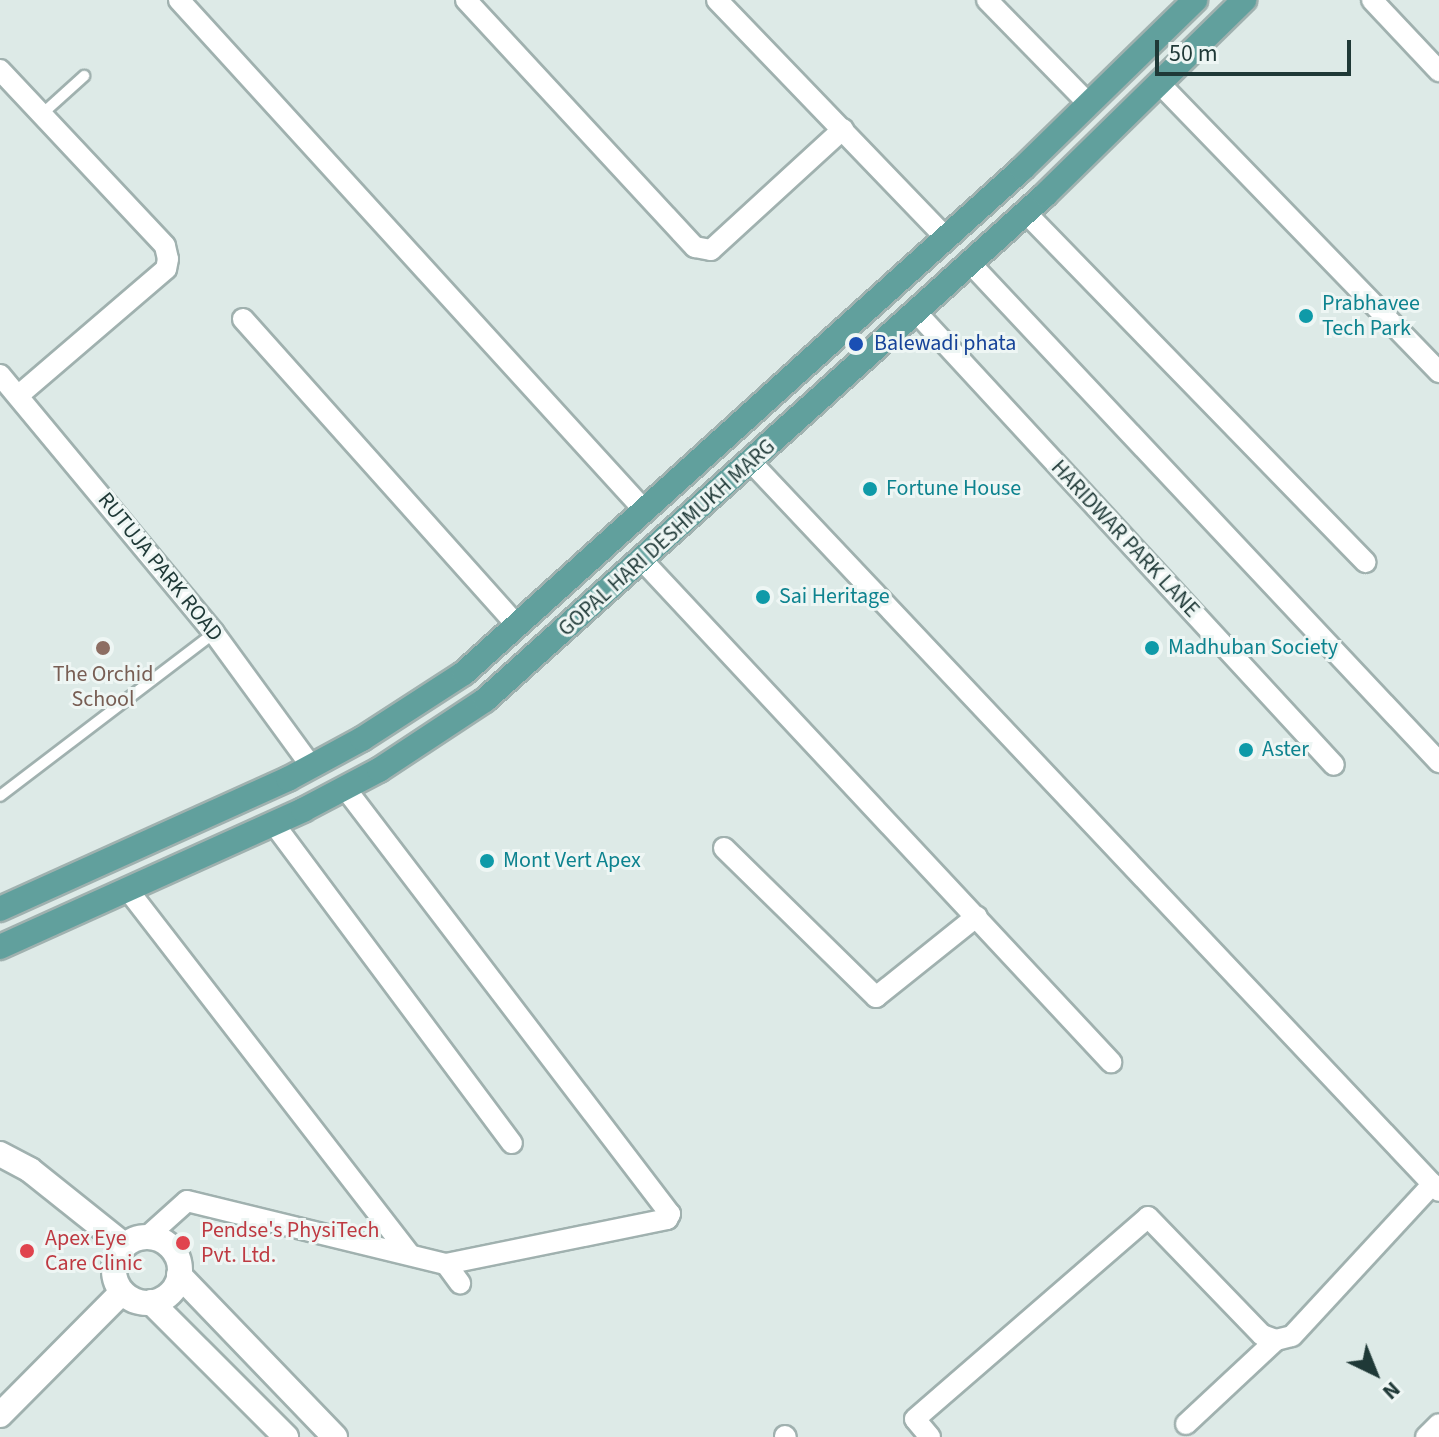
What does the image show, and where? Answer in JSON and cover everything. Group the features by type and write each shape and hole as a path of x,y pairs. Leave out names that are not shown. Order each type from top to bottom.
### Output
{"main road":[{"name":"GOPAL HARI DESHMUKH MARG","path":"0,909 311,766 421,703 517,625 946,238 1090,105 1195,0"},
{"name":"GOPAL HARI DESHMUKH MARG","path":"0,947 274,824 345,788 485,700 643,561 1026,213 1161,85 1244,0"},
{"path":"1161,34 1186,59"},
{"path":"0,1154 30,1170 124,1245"},
{"path":"286,1437 151,1302 122,1292 113,1269 124,1245 148,1236 172,1247 179,1275 335,1437"},
{"path":"151,1302 169,1294 179,1275"},
{"path":"0,1415 122,1292"}],"street":[{"path":"179,0 644,510"},
{"path":"466,0 695,247 711,250 843,129"},
{"path":"717,0 946,238"},
{"path":"987,0 1090,105"},
{"path":"1372,0 1439,71"},
{"path":"0,70 165,246 168,259 166,269 7,386"},
{"path":"1161,85 1439,372"},
{"path":"1026,213 1365,562"},
{"path":"970,263 1439,762"},
{"name":"HARIDWAR PARK LANE","path":"916,312 1334,765"},
{"path":"243,319 517,625"},
{"name":"RUTUJA PARK ROAD","path":"7,386 214,633 311,766"},
{"path":"751,462 1436,1188 1292,1336 1276,1340 1186,1424"},
{"path":"643,561 1111,1062"},
{"path":"148,1236 187,1201 446,1264 670,1214 345,788"},
{"path":"274,824 512,1143"},
{"path":"724,848 876,997 977,916"},
{"path":"128,890 409,1254"},
{"path":"930,1437 915,1419 1148,1217 1262,1335 1276,1340"},
{"path":"446,1264 460,1283"},
{"path":"1426,1437 1439,1424"}],"lane":[{"path":"42,114 84,76"},
{"path":"0,796 214,633"}],"place":[{"name":"Prabhavee Tech Park","path":"1306,316"},
{"name":"Balewadi phata","path":"856,344"},
{"name":"Fortune House","path":"870,489"},
{"name":"Sai Heritage","path":"763,597"},
{"name":"The Orchid School","path":"103,648"},
{"name":"Madhuban Society","path":"1152,648"},
{"name":"Aster","path":"1246,750"},
{"name":"Mont Vert Apex","path":"487,861"},
{"name":"Pendse's PhysiTech Pvt. Ltd.","path":"183,1243"},
{"name":"Apex Eye Care Clinic","path":"27,1251"}]}
